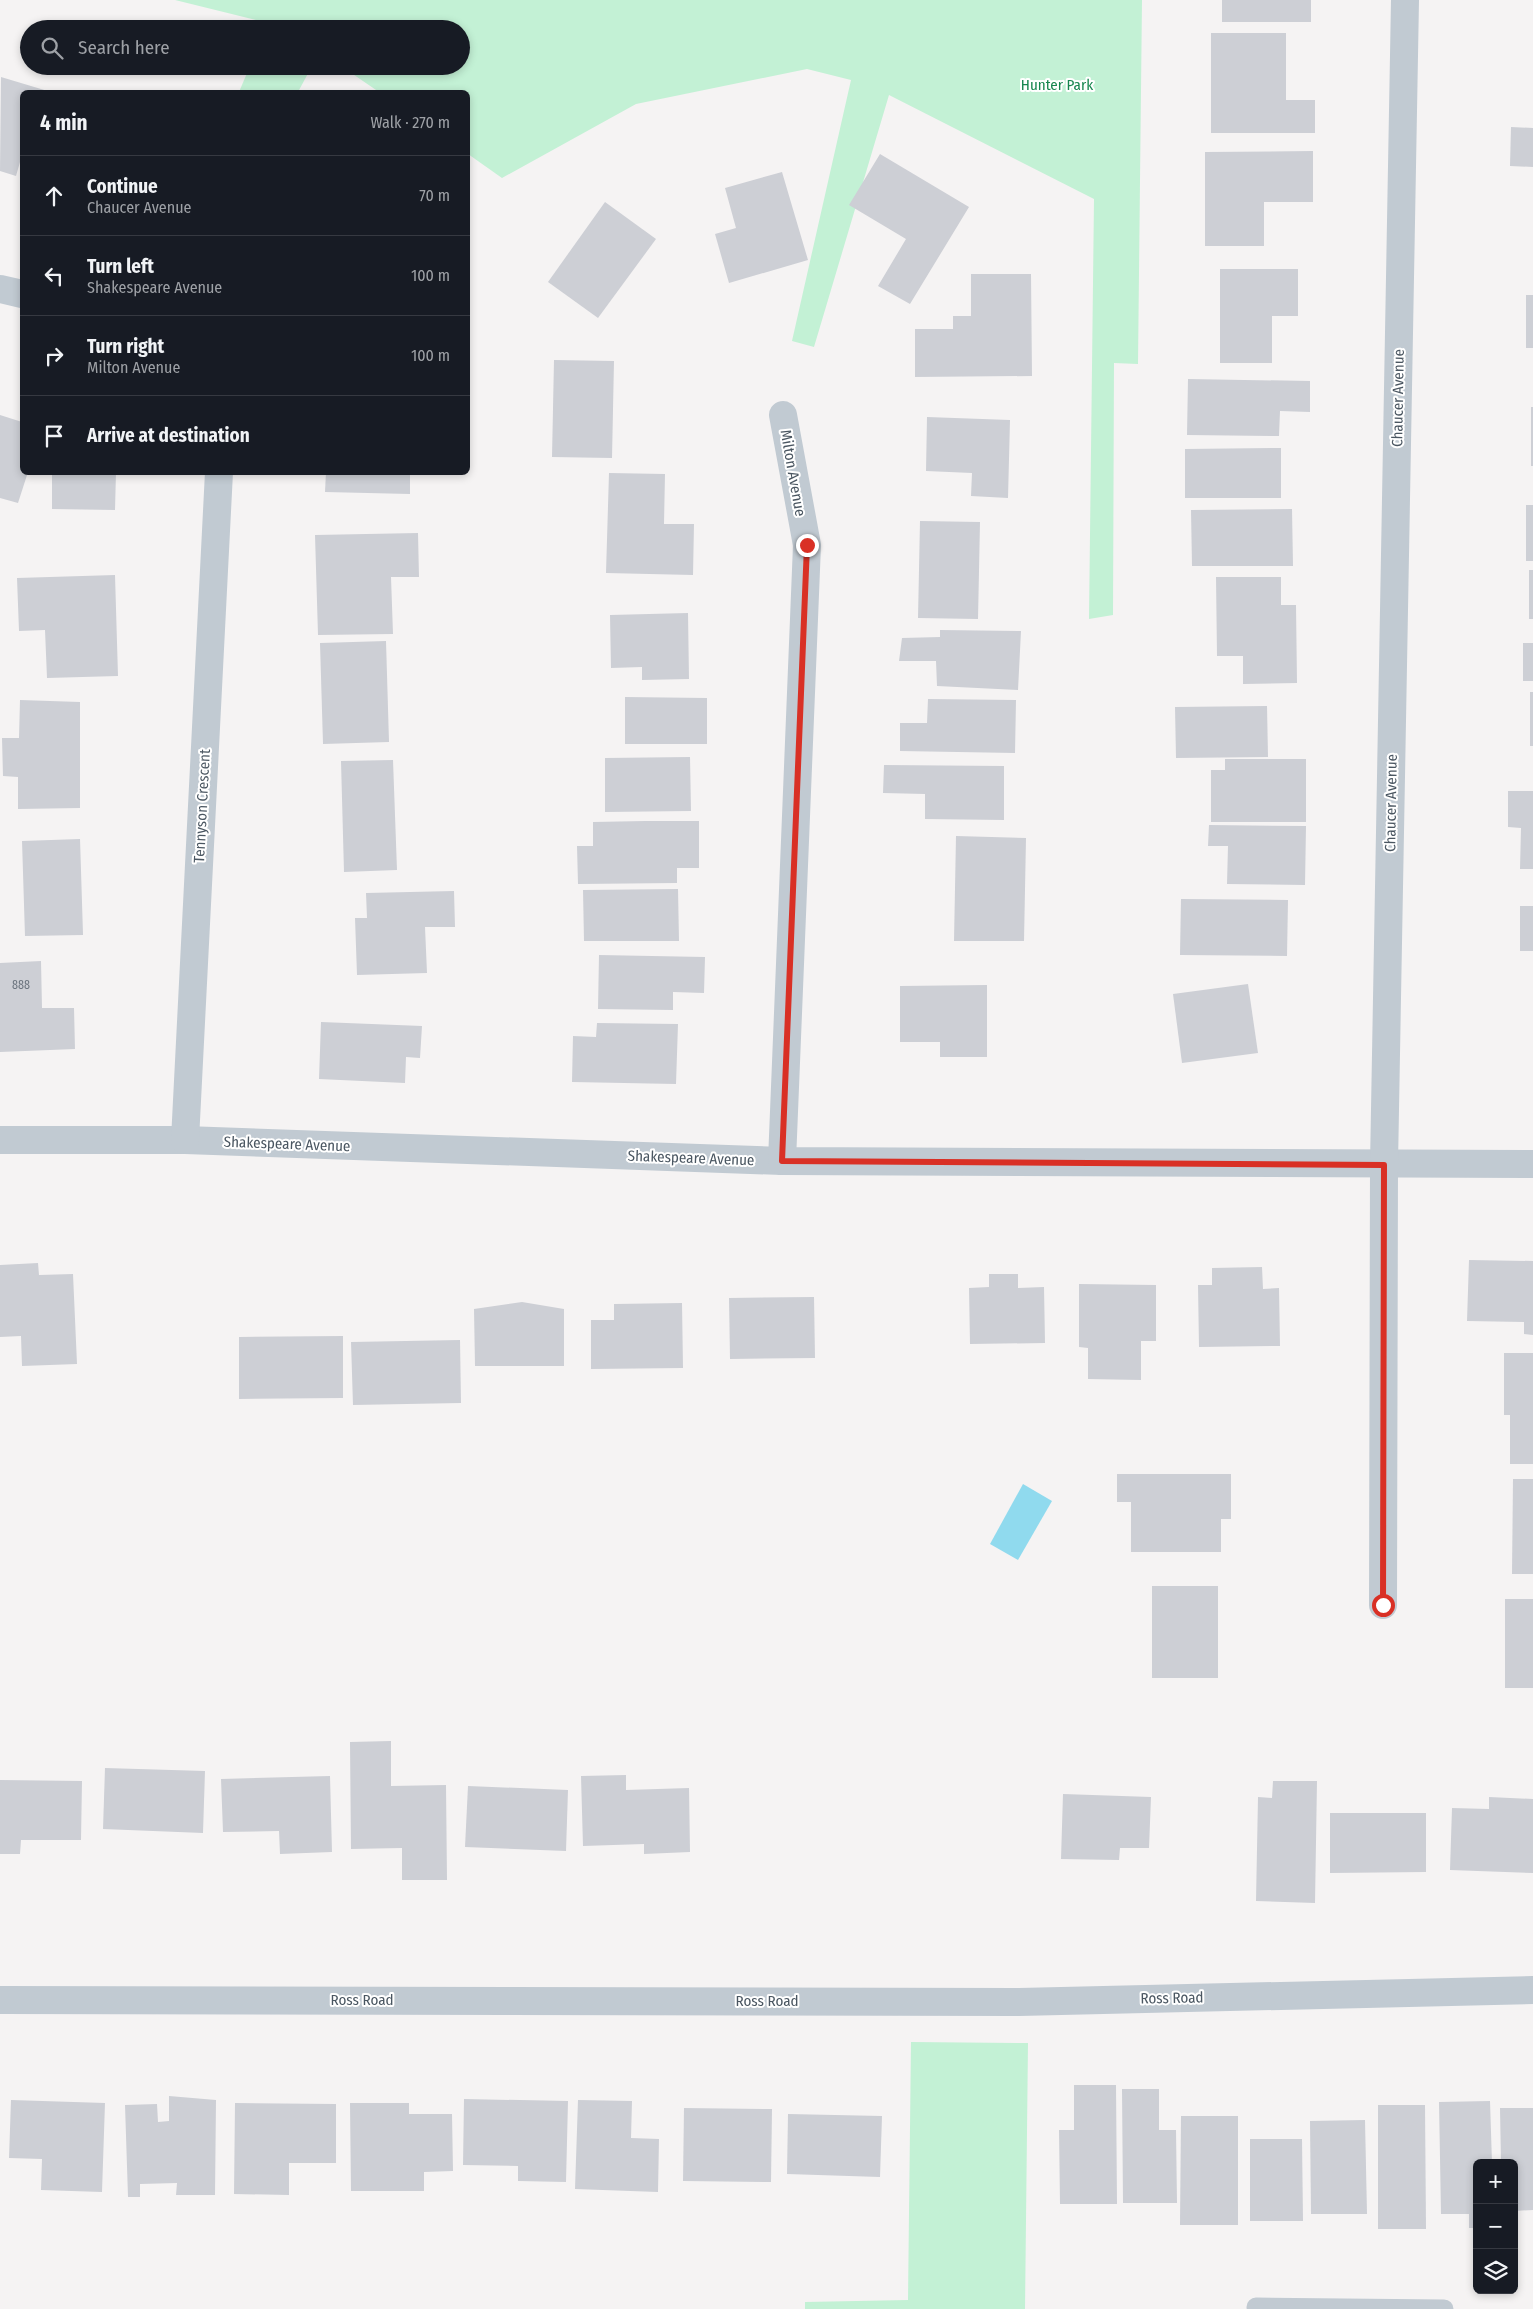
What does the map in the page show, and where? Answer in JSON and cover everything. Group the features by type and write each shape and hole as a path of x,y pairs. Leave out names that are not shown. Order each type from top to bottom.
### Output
{"street":[{"name":"Chaucer Avenue","path":"1383,1605 1384,1165 1405,0"},
{"path":"0,289 20,294"},
{"name":"Milton Avenue","path":"782,415 807,545 782,1161"},
{"name":"Tennyson Crescent","path":"185,1140 219,475"},
{"name":"Shakespeare Avenue","path":"0,1140 185,1140 782,1161 1384,1165 1533,1164"},
{"name":"Ross Road","path":"0,2000 1019,2002 1533,1990"}],"lane":[{"path":"1256,2307 1444,2309"}],"green space":[{"name":"Hunter Park","path":"175,0 1142,0 1138,364 1114,363 1113,615 1089,619 1094,199 889,95 814,347 792,341 851,80 807,69 636,104 502,178 470,155 470,90 376,90 354,75 470,75 470,20 256,20"},
{"path":"246,75 307,75 299,90 240,90"},
{"path":"911,2042 1028,2043 1025,2309 805,2309 805,2302 908,2300"}],"water":[{"path":"1023,1484 1052,1501 1018,1560 990,1544"}],"building":[{"path":"1222,0 1311,0 1311,22 1222,22"},
{"path":"1211,33 1286,33 1286,100 1315,100 1315,133 1211,133"},
{"path":"1,77 44,90 20,90 20,162 16,176 0,171"},
{"path":"1511,127 1533,128 1533,167 1510,166"},
{"path":"1313,151 1313,202 1264,202 1264,246 1205,246 1205,152"},
{"path":"880,154 969,207 910,304 878,286 906,239 849,205"},
{"path":"782,172 808,260 729,283 715,234 736,228 725,188"},
{"path":"605,202 656,239 598,318 548,282"},
{"path":"1220,269 1298,269 1298,316 1272,316 1272,363 1220,363"},
{"path":"971,274 1031,274 1032,376 915,377 915,329 953,329 953,316 971,316"},
{"path":"1526,295 1533,295 1533,348 1526,348"},
{"path":"554,360 614,361 612,458 552,457"},
{"path":"1188,379 1310,381 1310,412 1280,411 1279,436 1187,435"},
{"path":"1531,407 1533,407 1533,466 1531,466"},
{"path":"0,415 20,421 20,475 27,475 18,503 0,498"},
{"path":"927,417 1010,420 1008,498 971,496 972,473 926,471"},
{"path":"1281,448 1281,498 1185,498 1185,449"},
{"path":"609,473 665,474 664,524 694,524 693,575 606,573"},
{"path":"52,475 116,475 115,510 52,509"},
{"path":"326,475 410,475 410,494 325,492"},
{"path":"1526,505 1533,505 1533,561 1526,561"},
{"path":"1292,509 1293,566 1192,566 1191,510"},
{"path":"920,521 980,522 978,619 918,618"},
{"path":"418,533 419,577 391,577 393,634 318,635 315,535"},
{"path":"1529,570 1533,570 1533,619 1529,619"},
{"path":"115,575 118,676 47,678 45,630 19,631 17,578"},
{"path":"1216,577 1281,577 1281,605 1296,605 1297,683 1243,684 1243,656 1217,656"},
{"path":"688,613 689,679 642,680 642,667 611,668 610,615"},
{"path":"940,630 1021,631 1018,690 937,686 936,661 899,661 902,638 940,637"},
{"path":"386,641 389,742 323,744 320,643"},
{"path":"1523,643 1533,643 1533,681 1523,681"},
{"path":"1530,692 1533,692 1533,746 1530,746"},
{"path":"625,697 707,698 707,744 625,744"},
{"path":"928,699 1016,700 1015,753 900,751 900,723 927,723"},
{"path":"20,700 80,702 80,808 18,809 18,777 3,776 2,738 19,738"},
{"path":"1267,706 1268,757 1176,758 1175,707"},
{"path":"690,757 691,811 605,812 605,758"},
{"path":"1225,759 1306,759 1306,822 1211,822 1211,770 1225,770"},
{"path":"393,760 397,870 344,872 341,761"},
{"path":"884,765 1004,766 1004,820 925,819 925,794 883,793"},
{"path":"1508,791 1533,791 1533,869 1520,869 1521,828 1508,827"},
{"path":"699,821 699,868 677,868 677,883 578,884 577,846 593,846 593,822"},
{"path":"1209,825 1306,826 1305,885 1227,884 1228,846 1208,846"},
{"path":"956,836 1026,838 1024,941 954,941"},
{"path":"80,839 83,935 25,936 22,841"},
{"path":"678,889 679,941 584,941 583,890"},
{"path":"454,891 455,927 425,927 427,973 357,975 355,918 367,918 366,893"},
{"path":"1181,899 1288,900 1287,956 1180,955"},
{"path":"1520,906 1533,906 1533,951 1520,951"},
{"path":"599,955 705,957 704,993 673,992 673,1010 598,1009"},
{"path":"41,961 42,1008 74,1008 75,1049 0,1052 0,963"},
{"path":"1248,984 1258,1053 1182,1063 1173,994"},
{"path":"987,985 987,1057 940,1057 940,1042 900,1042 900,986"},
{"path":"321,1022 422,1026 420,1058 406,1057 405,1083 319,1079"},
{"path":"597,1023 678,1024 676,1084 572,1082 573,1036 596,1037"},
{"path":"1469,1260 1533,1261 1533,1335 1524,1334 1524,1322 1467,1321"},
{"path":"38,1263 39,1275 73,1274 77,1364 22,1366 21,1336 0,1337 0,1265"},
{"path":"1262,1267 1263,1289 1279,1288 1280,1346 1199,1347 1198,1285 1212,1285 1212,1268"},
{"path":"989,1274 1018,1274 1018,1288 1044,1287 1045,1343 970,1344 969,1288 989,1287"},
{"path":"1079,1284 1156,1285 1156,1341 1141,1341 1141,1380 1088,1379 1088,1348 1079,1347"},
{"path":"814,1297 815,1358 730,1359 729,1298"},
{"path":"522,1302 564,1309 564,1366 475,1366 474,1309"},
{"path":"682,1303 683,1368 591,1369 591,1320 614,1320 614,1304"},
{"path":"343,1336 343,1398 239,1399 239,1337"},
{"path":"460,1340 461,1403 353,1405 351,1342"},
{"path":"1504,1353 1533,1353 1533,1464 1510,1464 1510,1415 1504,1415"},
{"path":"1117,1474 1231,1474 1231,1519 1221,1519 1221,1552 1131,1552 1131,1502 1117,1502"},
{"path":"1513,1479 1533,1479 1533,1574 1512,1574"},
{"path":"1152,1586 1218,1586 1218,1678 1152,1678"},
{"path":"1505,1599 1533,1599 1533,1688 1505,1688"},
{"path":"391,1741 391,1786 446,1785 447,1880 402,1880 402,1848 351,1849 350,1742"},
{"path":"105,1768 205,1771 203,1833 103,1829"},
{"path":"626,1775 626,1790 689,1788 690,1852 644,1854 644,1844 583,1846 581,1776"},
{"path":"330,1776 332,1852 280,1854 279,1831 223,1832 221,1779"},
{"path":"0,1780 82,1781 81,1840 21,1840 20,1854 0,1854"},
{"path":"1273,1781 1317,1781 1315,1903 1256,1901 1258,1797 1272,1798"},
{"path":"468,1786 568,1790 566,1851 465,1847"},
{"path":"1063,1794 1151,1797 1149,1848 1120,1848 1119,1860 1061,1859"},
{"path":"1489,1797 1533,1799 1533,1873 1450,1870 1452,1808 1489,1809"},
{"path":"1330,1813 1426,1813 1426,1872 1330,1873"},
{"path":"1074,2085 1116,2085 1117,2204 1060,2204 1059,2130 1074,2130"},
{"path":"1122,2089 1159,2089 1159,2130 1176,2130 1177,2203 1123,2203"},
{"path":"169,2096 216,2100 215,2195 176,2195 177,2183 140,2184 140,2197 128,2197 125,2105 157,2104 158,2122 169,2121"},
{"path":"464,2099 568,2101 566,2182 518,2181 518,2166 463,2165"},
{"path":"11,2100 105,2103 102,2192 41,2190 42,2159 9,2158"},
{"path":"578,2100 632,2101 631,2138 659,2139 658,2192 575,2189"},
{"path":"1490,2101 1492,2159 1473,2159 1473,2228 1469,2228 1469,2214 1441,2214 1439,2102"},
{"path":"235,2103 336,2104 336,2163 289,2163 289,2195 234,2194"},
{"path":"350,2103 409,2103 409,2114 452,2114 453,2171 424,2172 424,2191 351,2191"},
{"path":"1378,2105 1425,2105 1426,2229 1378,2229"},
{"path":"684,2108 772,2109 771,2182 683,2181"},
{"path":"1500,2108 1533,2108 1533,2210 1518,2211 1518,2159 1501,2159"},
{"path":"788,2114 882,2116 880,2177 787,2174"},
{"path":"1181,2116 1238,2116 1238,2225 1180,2225"},
{"path":"1365,2120 1367,2214 1311,2214 1310,2121"},
{"path":"1250,2139 1302,2139 1303,2221 1250,2221"}],"route":[{"path":"807,545 782,1161 1384,1165 1383,1605"}]}
